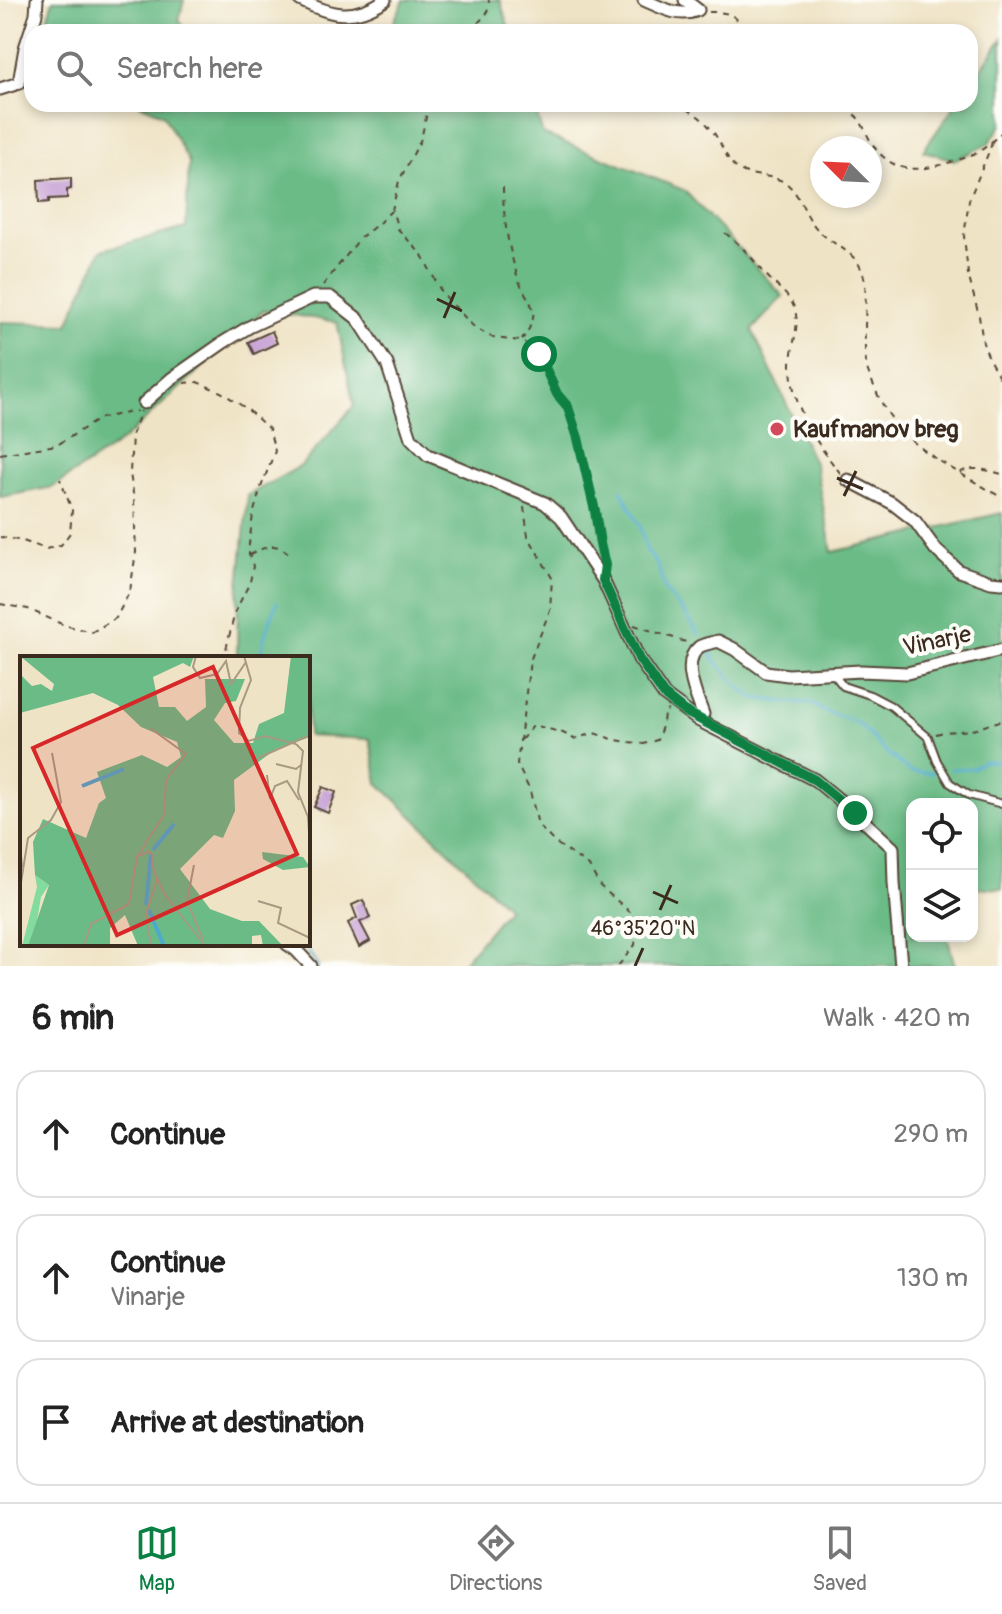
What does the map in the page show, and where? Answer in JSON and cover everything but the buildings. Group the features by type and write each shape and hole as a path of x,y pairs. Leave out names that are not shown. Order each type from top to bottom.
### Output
{"street":[{"path":"33,24 37,0"},
{"path":"300,0 326,12 343,15 362,12 385,0"},
{"path":"644,0 683,15 698,10"},
{"path":"685,0 698,10"},
{"path":"0,89 19,83 24,54"},
{"path":"143,406 171,379 249,327 313,297 330,297 358,319 387,364 411,438 428,455 545,503 561,517 603,580 639,659 664,695 698,720 815,780 893,848 901,966"},
{"path":"848,480 892,503 915,521 936,550 959,571 1002,583"},
{"name":"Vinarje","path":"700,647 718,641 766,672 788,675 861,671 907,673 1002,650"},
{"path":"698,720 703,714 690,678 692,657 700,647"},
{"path":"290,946 311,966"}],"lane":[{"path":"832,672 843,686 891,706 928,737 950,783 969,795 1002,804"}],"path":[{"path":"477,24 487,13 489,0"},
{"path":"698,10 727,13 741,24"},
{"path":"427,112 421,139 399,181 392,210 398,229 422,255 442,293 474,327 493,338 522,341 539,354 557,394 568,407 578,438 605,565 603,580"},
{"path":"693,112 707,124 735,167 748,174 787,184 820,232 858,261 865,282 867,368 879,400 898,429 960,474 1002,498"},
{"path":"849,112 859,119 875,149 892,164 906,169 930,167 970,157 1002,132"},
{"path":"992,142 969,200 964,236 968,274 983,343 1002,382"},
{"path":"503,187 507,242 520,283 533,309 533,322 522,341"},
{"path":"313,297 361,237 392,210"},
{"path":"725,233 753,257 795,308 791,364 793,387 808,426 833,464 848,480"},
{"path":"181,384 197,382 221,392 247,409 269,429 275,451 253,515 249,544 253,566 250,582 235,612 224,656"},
{"path":"0,454 57,445 101,418 143,406"},
{"path":"0,604 28,609 64,625 92,632 116,618 130,591 136,552 130,473 132,435 143,406"},
{"path":"960,474 961,470 971,469 1002,474"},
{"path":"0,537 46,549 61,545 70,533 72,510 60,479"},
{"path":"522,493 528,536 552,578 550,610 530,661 517,764 530,791 538,825 553,841 589,866 600,886 630,912 636,934 635,945 618,966"},
{"path":"249,555 267,546 280,546 291,555"},
{"path":"622,621 700,647"},
{"path":"520,741 534,725 574,739 594,733 644,744 657,740 664,712 672,708 684,711"},
{"path":"928,737 1002,721"}],"green space":[{"path":"53,0 184,0 179,20 182,24 46,24"},
{"path":"404,0 500,0 508,24 393,24"},
{"path":"1002,39 1002,125 988,144 955,160 923,151 950,112 978,112 978,74"},
{"path":"158,112 536,112 543,134 684,190 783,296 752,330 815,465 832,552 1002,513 1002,889 978,887 978,798 906,798 906,942 949,942 955,966 460,966 508,908 378,783 370,739 310,736 310,656 237,656 238,596 248,495 301,466 354,406 337,322 264,310 122,441 53,487 0,497 0,322 68,324 101,250 186,228 189,162 163,114"}],"waterway":[{"path":"621,490 640,526 647,551 658,566 665,590 699,635"},
{"path":"260,656 277,602"},
{"path":"707,648 739,687 754,698 811,703 858,723 911,772 933,773"},
{"path":"951,769 973,768 984,761 1002,762"},
{"path":"304,946 318,966"}],"place":[{"name":"Kaufmanov breg","path":"777,429"}],"route":[{"path":"539,354 557,394 568,407 595,511 605,565 603,580 639,659 664,695 684,711 815,780 855,813"}]}
